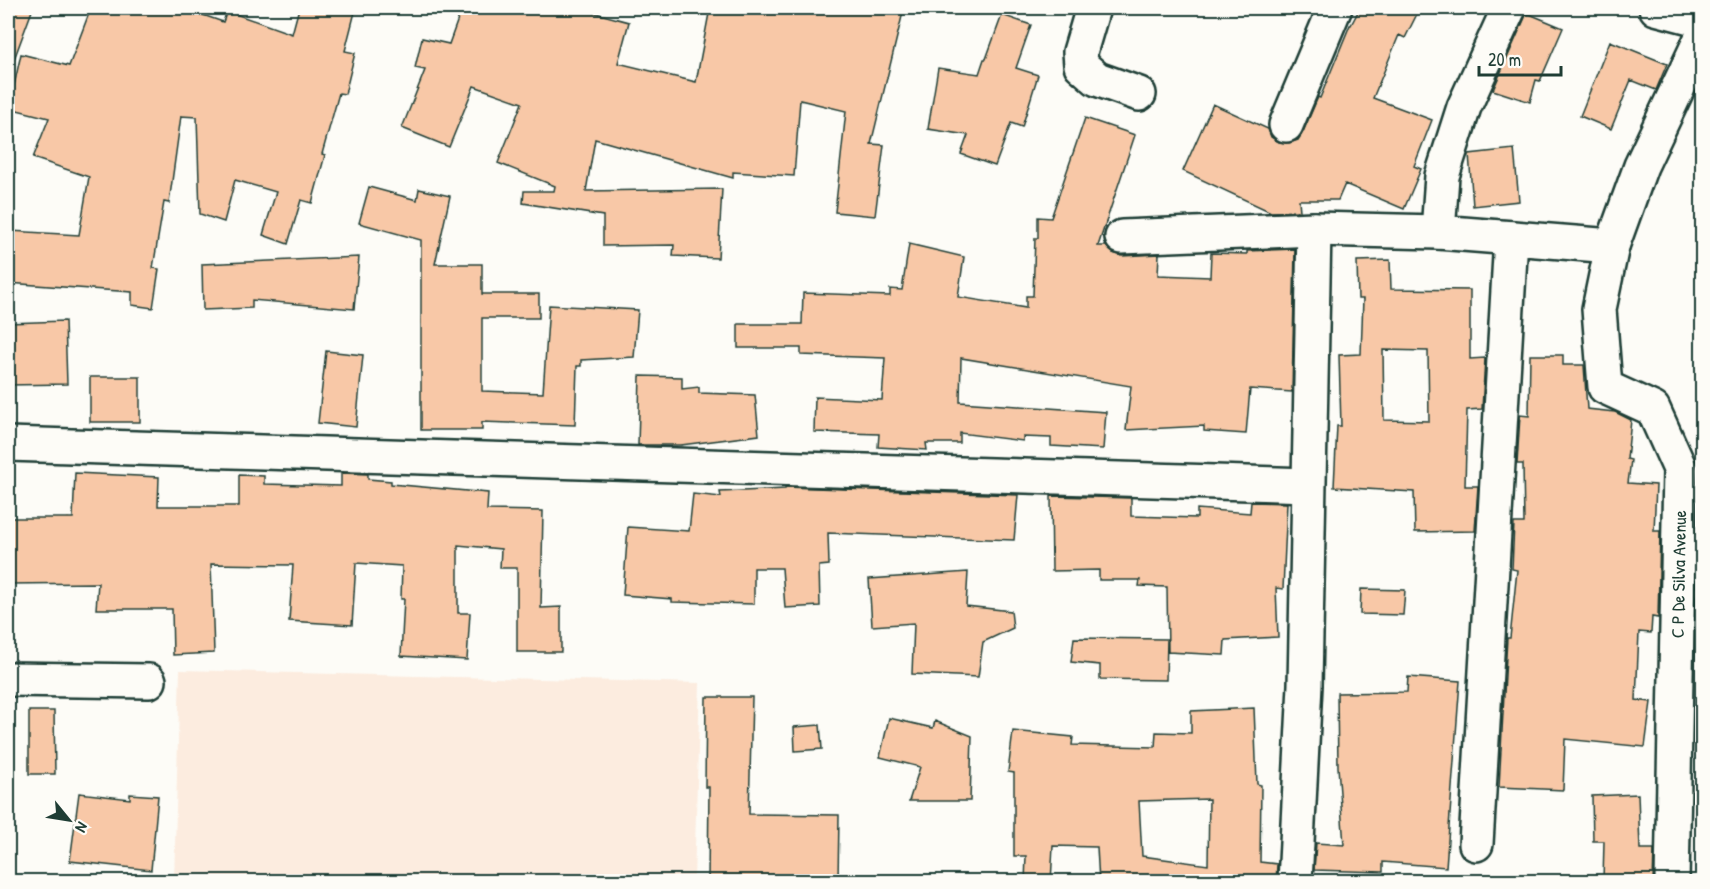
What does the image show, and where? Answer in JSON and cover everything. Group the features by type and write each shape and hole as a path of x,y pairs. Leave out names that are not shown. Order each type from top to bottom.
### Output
{"street":[{"path":"1093,8 1080,52 1081,65 1097,79 1139,94"},
{"path":"1286,125 1335,8"},
{"path":"1438,232 1442,176 1464,107 1509,8"},
{"path":"1656,8 1702,21"},
{"name":"C P De Silva Avenue","path":"1672,882 1680,470 1653,409 1605,387 1599,309 1612,246 1641,166 1702,37"},
{"path":"1295,882 1305,685 1314,229"},
{"path":"1122,237 1314,229 1438,232 1612,246"},
{"path":"1476,844 1511,238"},
{"path":"8,444 1308,485"},
{"path":"8,679 150,681"}],"shaded area":[{"path":"180,670 700,683 694,881 174,881"}],"building":[{"path":"8,8 33,8 10,70 8,70"},
{"path":"91,8 183,8 223,22 227,11 292,34 299,8 356,8 345,51 355,53 345,94 339,93 322,154 325,155 312,203 301,200 288,244 263,235 276,192 235,180 224,222 200,214 197,117 181,116 169,203 164,202 153,268 159,269 153,308 132,305 132,292 8,283 10,231 79,235 89,177 33,158 49,118 9,108 21,54 69,66"},
{"path":"462,8 577,8 629,22 618,63 696,82 710,8 904,8 871,144 884,145 875,216 835,212 846,111 800,100 794,176 733,172 733,178 595,139 586,191 722,189 718,258 673,256 674,245 603,246 603,216 523,203 524,191 554,191 555,186 498,163 522,103 474,86 449,147 402,128 425,70 415,68 422,38 449,44"},
{"path":"1360,8 1420,8 1405,38 1399,35 1373,98 1432,120 1414,166 1421,169 1404,209 1345,184 1338,200 1299,200 1300,211 1271,212 1183,171 1213,104 1268,129 1271,137 1279,142 1289,143 1298,140 1318,97 1320,98 1350,25"},
{"path":"1527,13 1563,28 1540,81 1536,80 1530,102 1493,90"},
{"path":"1002,15 1031,25 1016,68 1038,75 1022,127 1011,123 995,166 961,154 968,135 928,129 938,68 979,74"},
{"path":"1610,41 1667,64 1656,90 1631,80 1611,129 1580,116"},
{"path":"1085,118 1135,135 1098,246 1106,246 1113,253 1122,256 1159,254 1158,275 1210,277 1211,253 1247,254 1247,251 1295,249 1292,392 1250,389 1246,434 1204,431 1204,426 1126,430 1131,386 961,358 960,402 1106,412 1103,449 1051,446 1051,438 1023,437 1023,441 960,433 960,443 926,443 927,450 878,447 879,434 814,432 815,397 882,400 885,358 801,355 801,348 738,348 738,324 802,324 803,293 890,296 890,289 902,290 909,244 964,257 958,297 1026,308 1026,296 1033,296 1038,217 1051,218"},
{"path":"1514,149 1519,201 1473,206 1469,154"},
{"path":"369,187 417,200 419,189 450,196 435,264 482,264 482,294 539,294 539,318 482,318 482,391 543,393 549,305 638,310 634,357 581,360 581,366 577,366 575,425 482,422 482,430 421,430 421,240 359,223"},
{"path":"359,257 354,309 252,300 252,308 203,310 202,264"},
{"path":"1390,260 1391,289 1470,290 1470,359 1485,358 1482,409 1467,410 1465,486 1478,486 1475,531 1415,532 1414,492 1334,487 1337,426 1341,426 1339,355 1361,354 1363,299 1358,299 1357,261","holes":["1383,350 1428,351 1429,421 1384,420"]},
{"path":"65,321 67,384 8,385 8,323"},
{"path":"326,351 363,355 356,427 318,423"},
{"path":"1530,355 1563,355 1563,365 1584,365 1587,409 1615,412 1631,420 1627,459 1631,460 1628,483 1656,485 1654,531 1660,531 1658,618 1652,617 1651,633 1639,632 1636,700 1651,702 1645,747 1565,739 1563,790 1499,787 1507,638 1510,638 1517,570 1512,569 1514,523 1524,523 1523,464 1517,464 1520,415 1529,416"},
{"path":"640,376 682,377 682,389 699,387 699,393 755,395 759,435 681,445 638,445"},
{"path":"90,377 140,377 140,422 90,422"},
{"path":"75,473 159,477 158,506 239,506 239,475 264,476 264,484 341,486 341,473 368,474 368,479 391,481 391,484 488,493 487,510 543,511 541,608 561,607 561,652 517,652 517,568 500,568 501,549 458,545 458,613 470,613 467,660 401,656 404,599 401,599 402,566 356,563 352,625 289,621 293,565 211,564 214,653 173,655 172,609 96,609 98,583 8,584 8,518 73,518"},
{"path":"785,487 1018,495 1014,540 828,533 829,565 819,566 820,606 785,608 782,568 754,568 754,604 672,602 672,599 623,595 628,527 689,531 693,494 721,497 720,492 785,489"},
{"path":"1051,496 1131,498 1131,516 1197,518 1197,509 1250,513 1251,502 1287,503 1283,589 1276,588 1278,637 1225,640 1224,655 1168,652 1167,587 1139,586 1140,580 1099,580 1099,570 1052,571"},
{"path":"1697,534 1702,535 1702,621 1696,620"},
{"path":"968,572 966,606 1011,611 1013,628 983,642 978,677 912,674 914,623 872,626 869,579"},
{"path":"1361,589 1405,590 1403,615 1360,614"},
{"path":"1074,638 1167,639 1166,680 1100,679 1100,665 1071,662"},
{"path":"1408,677 1460,681 1446,867 1383,862 1383,872 1314,870 1316,843 1344,845 1338,767 1337,693 1407,692"},
{"path":"706,697 752,697 749,814 839,815 838,882 708,882 709,787 705,787"},
{"path":"1254,708 1257,784 1261,785 1260,862 1277,864 1276,882 1099,882 1097,847 1053,846 1051,882 1025,882 1026,856 1014,856 1014,773 1008,772 1013,731 1073,737 1072,745 1155,747 1156,732 1191,733 1191,711","holes":["1209,799 1208,865 1142,856 1139,801"]},
{"path":"29,711 54,711 55,774 29,774"},
{"path":"889,718 933,728 935,721 972,736 970,801 909,801 920,767 880,757"},
{"path":"820,725 822,749 795,751 794,727"},
{"path":"79,793 130,799 130,794 158,796 151,870 70,861"},
{"path":"1638,794 1640,849 1654,849 1653,882 1603,882 1604,841 1593,841 1592,796"}]}
